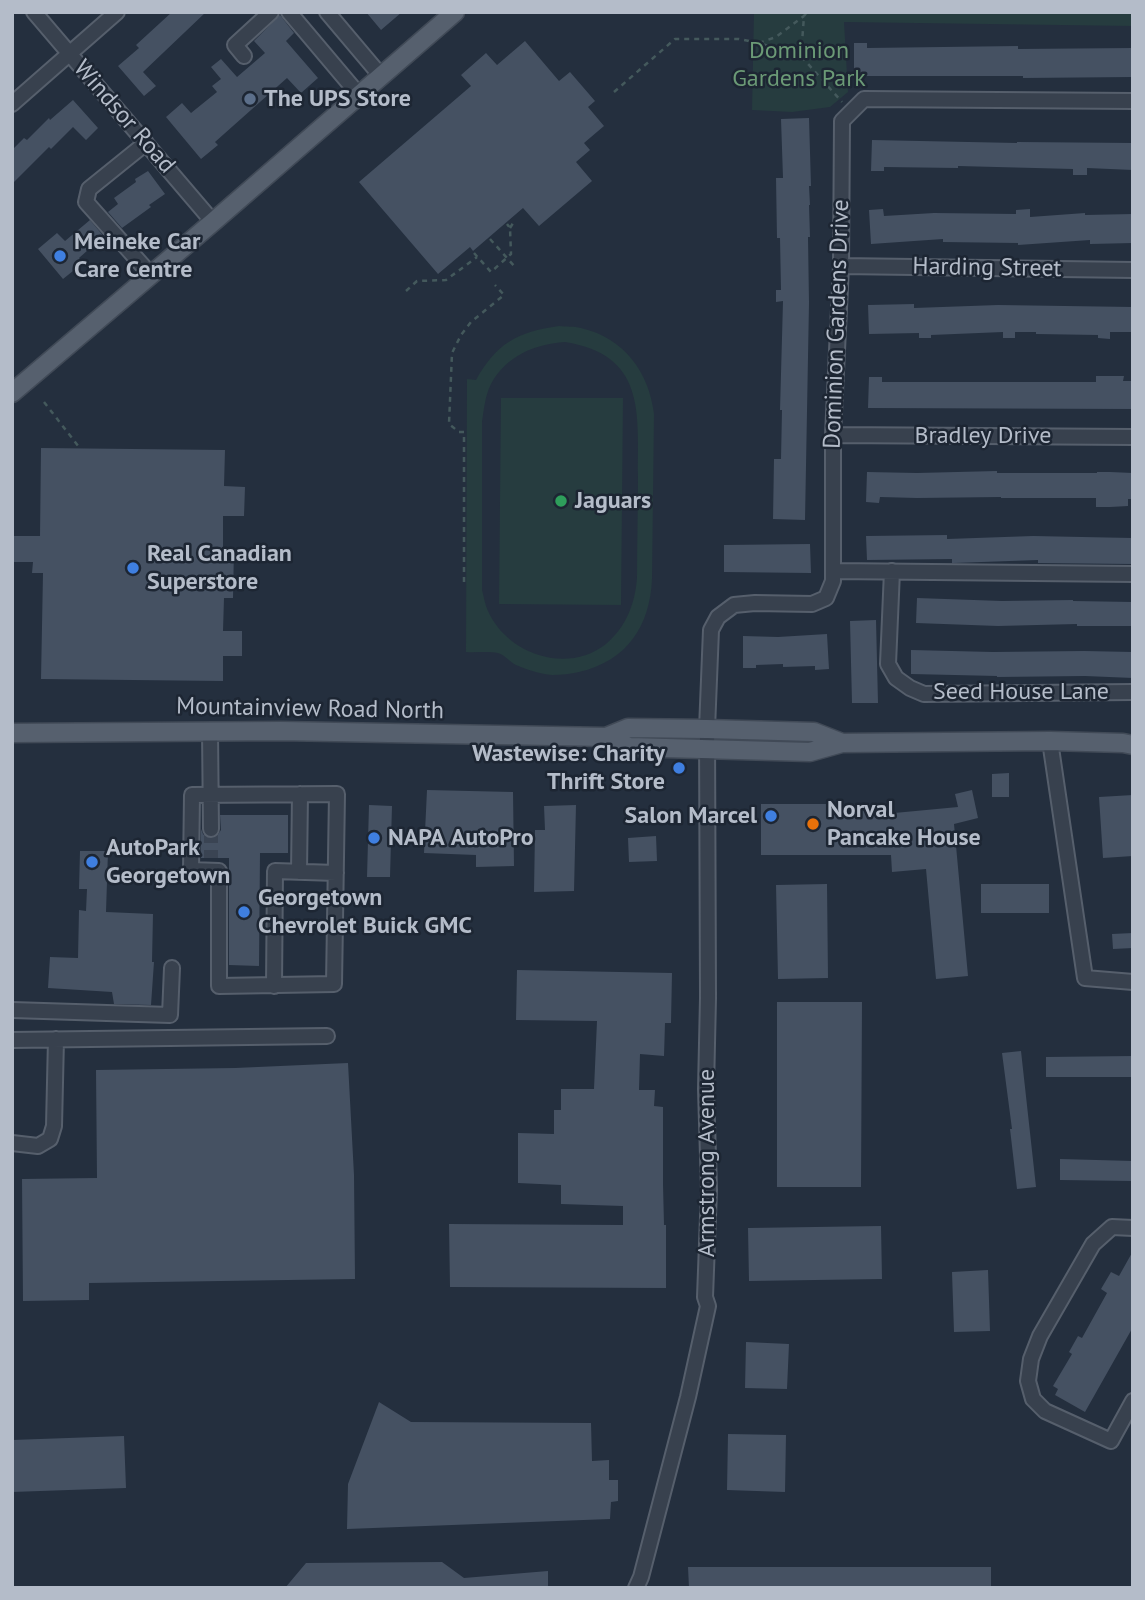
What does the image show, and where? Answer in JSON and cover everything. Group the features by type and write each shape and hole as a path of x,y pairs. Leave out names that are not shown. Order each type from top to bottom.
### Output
{"main road":[{"path":"12,393 455,12"},
{"name":"Mountainview Road North","path":"606,737 628,728 707,729 814,732 842,743"},
{"name":"Mountainview Road North","path":"12,733 281,731 606,737 629,747 810,752 842,743 1130,743"}],"street":[{"name":"Windsor Road","path":"34,12 214,222"},
{"path":"12,104 117,12"},
{"path":"244,56 235,46 271,12"},
{"path":"289,12 359,95"},
{"path":"327,12 381,76"},
{"path":"851,113 864,99 1133,101"},
{"name":"Dominion Gardens Drive","path":"707,729 711,631 718,617 734,605 812,604 826,598 833,581 833,435 841,266 842,121 851,113"},
{"path":"146,143 89,189 86,202 151,275"},
{"name":"Harding Street","path":"841,266 1133,270"},
{"name":"Bradley Drive","path":"833,435 1133,437"},
{"path":"833,571 1133,574"},
{"name":"Seed House Lane","path":"892,571 888,664 896,678 910,688 924,694 1133,692"},
{"name":"Armstrong Avenue","path":"636,1588 688,1397 708,1306 705,1297 709,1190 706,1089 707,729"},
{"path":"211,731 211,829"},
{"path":"1051,741 1085,978 1133,982"},
{"path":"299,872 300,794"},
{"path":"300,794 337,794 334,984 219,986 219,871 211,865 191,870 192,795 300,794"},
{"path":"274,986 275,871 336,873"},
{"path":"12,1010 170,1015 172,968"},
{"path":"12,1040 327,1036"},
{"path":"12,1143 38,1146 50,1139 54,1126 56,1039"},
{"path":"1133,1228 1112,1227 1093,1244 1040,1336 1031,1359 1028,1381 1033,1399 1045,1411 1111,1441 1133,1401"}],"path":[{"path":"759,43 776,37 805,14"},
{"path":"800,56 805,14"},
{"path":"614,92 675,39 739,39 800,56 851,113"},
{"path":"474,253 491,272 512,254 509,226 515,220"},
{"path":"490,239 516,268"},
{"path":"406,291 417,281 446,280 477,257"},
{"path":"464,582 464,432 459,432 449,424 452,353 471,322 504,295 495,285"},
{"path":"44,401 79,447"}],"green space":[{"name":"Dominion Gardens Park","path":"754,12 1133,12 1133,26 844,22 848,92 830,107 792,112 752,110"},
{"path":"559,326 581,328 610,340 622,349 632,359 647,384 654,414 652,579 641,626 623,650 596,667 555,675 520,667 498,653 466,652 467,379 476,380 492,357 510,341","holes":["565,342 591,349 610,359 623,373 632,389 636,408 637,578 628,614 613,637 591,653 557,659 523,649 509,639 497,626 486,606 482,590 482,422 491,384 497,374 513,359 532,349 554,343"]},
{"name":"Jaguars","path":"501,398 623,398 621,605 499,604"}],"building":[{"path":"172,12 206,12 143,72 156,86 144,96 118,66 139,48 136,45"},
{"path":"366,12 402,12 381,30"},
{"path":"280,15 294,33 286,41 318,78 301,93 287,78 215,142 218,145 201,159 166,117 182,103 191,113 217,92 212,86 221,79 211,67 221,59 237,77 265,53 254,41"},
{"path":"525,41 559,81 570,72 595,101 588,107 604,126 584,143 590,150 576,162 592,181 539,226 523,208 473,251 470,247 438,274 359,182 471,86 461,75 486,53 497,65"},
{"path":"854,43 867,43 867,48 1133,48 1133,77 854,76"},
{"path":"73,100 98,128 86,140 73,127 12,184 12,150"},
{"path":"809,118 811,186 805,520 773,519 774,459 781,459 782,410 783,301 776,302 776,290 781,290 776,178 783,178 781,119"},
{"path":"872,140 1133,143 1133,170 1087,168 1087,175 1073,175 1073,169 958,166 884,167 884,171 871,171"},
{"path":"148,171 165,194 122,228 108,212 118,204 114,198"},
{"path":"883,209 884,216 934,213 1016,214 1016,210 1030,209 1030,217 1085,213 1133,214 1133,243 1090,244 1090,240 1018,245 943,242 943,239 871,244 869,210"},
{"path":"90,220 106,239 99,244 97,242 79,258 83,263 63,279 38,249 57,233 65,241"},
{"path":"914,304 914,308 998,305 1133,307 1133,332 1110,332 1110,339 1098,338 1098,335 1036,332 1015,332 1015,338 1003,338 1003,332 931,335 931,338 919,338 919,333 869,334 868,305"},
{"path":"1096,376 1124,376 1123,381 1133,381 1133,409 868,408 869,377 882,377 882,382 1096,382"},
{"name":"Real Canadian Superstore","path":"41,448 225,450 224,486 245,487 244,516 223,516 223,549 234,549 233,598 224,598 223,631 242,631 242,656 223,656 223,681 41,679 43,573 32,573 33,562 12,562 12,555 13,536 40,536"},
{"path":"867,472 1133,473 1133,499 1128,499 1128,506 1110,507 1096,507 1096,498 880,497 879,503 866,502"},
{"path":"947,535 947,539 1033,536 1132,538 1131,564 1038,563 1038,560 952,563 952,559 867,560 866,536"},
{"path":"810,544 811,573 724,572 724,545"},
{"path":"917,598 1133,602 1133,626 916,623"},
{"path":"876,620 878,703 852,703 850,621"},
{"path":"827,634 829,669 815,670 815,666 783,667 783,664 743,668 743,636"},
{"path":"911,650 1133,652 1133,678 911,674"},
{"path":"1009,773 1009,797 992,797 992,774"},
{"path":"427,790 513,792 514,866 476,867 476,855 424,853"},
{"path":"972,790 978,818 954,824 968,976 936,979 926,869 892,872 891,855 761,855 761,804 873,804 873,815 958,807 955,794"},
{"path":"1133,795 1133,856 1103,858 1099,797"},
{"path":"369,805 392,806 390,877 367,877"},
{"path":"576,805 574,891 534,892 535,830 545,830 544,806"},
{"name":"Georgetown Chevrolet Buick GMC","path":"220,815 288,815 288,853 260,853 259,966 229,965 229,858 201,858 201,829 207,838 216,837 221,830"},
{"path":"656,836 657,861 629,862 628,838"},
{"path":"80,851 108,851 106,912 153,914 151,1005 114,1004 112,992 48,988 50,957 78,958 79,910 86,911 87,889 79,889"},
{"path":"827,884 828,978 778,979 776,885"},
{"path":"981,884 1049,884 1049,913 981,913"},
{"path":"1133,933 1133,948 1113,949 1112,934"},
{"path":"517,970 672,973 671,1023 665,1023 664,1056 640,1054 639,1090 655,1090 654,1106 663,1107 666,1288 450,1287 449,1224 623,1225 623,1206 561,1204 561,1185 518,1183 518,1133 554,1134 554,1110 561,1110 561,1089 594,1089 597,1021 516,1020"},
{"path":"777,1002 862,1002 861,1187 777,1187"},
{"path":"1021,1051 1036,1187 1017,1189 1002,1053"},
{"path":"1133,1056 1133,1077 1046,1077 1046,1057"},
{"path":"348,1063 354,1175 355,1279 89,1283 89,1300 23,1301 22,1179 97,1178 96,1070"},
{"path":"1060,1159 1133,1161 1132,1181 1060,1180"},
{"path":"881,1226 882,1279 749,1281 748,1228"},
{"path":"1133,1251 1133,1327 1085,1412 1055,1395 1058,1389 1053,1386 1072,1354 1069,1352 1078,1336 1082,1338 1107,1293 1101,1289 1111,1272 1119,1276"},
{"path":"988,1270 990,1331 954,1332 952,1272"},
{"path":"746,1342 789,1344 787,1389 745,1388"},
{"path":"379,1402 411,1422 591,1423 592,1461 609,1460 609,1480 618,1480 618,1501 611,1502 610,1519 347,1529 348,1484"},
{"path":"728,1434 786,1435 785,1492 727,1490"},
{"path":"124,1436 126,1488 12,1492 12,1440"},
{"path":"442,1562 464,1578 548,1571 548,1588 285,1588 306,1563"},
{"path":"688,1567 991,1567 991,1588 689,1588"}],"tunnel":[{"path":"211,829 211,858"}],"place":[{"name":"The UPS Store","path":"250,99"},
{"name":"Meineke Car Care Centre","path":"60,256"},
{"name":"Jaguars","path":"561,501"},
{"name":"Real Canadian Superstore","path":"133,568"},
{"name":"Wastewise: Charity Thrift Store","path":"679,768"},
{"name":"Salon Marcel","path":"771,816"},
{"name":"Norval Pancake House","path":"813,824"},
{"name":"NAPA AutoPro","path":"374,838"},
{"name":"AutoPark Georgetown","path":"92,862"},
{"name":"Georgetown Chevrolet Buick GMC","path":"244,912"}]}
